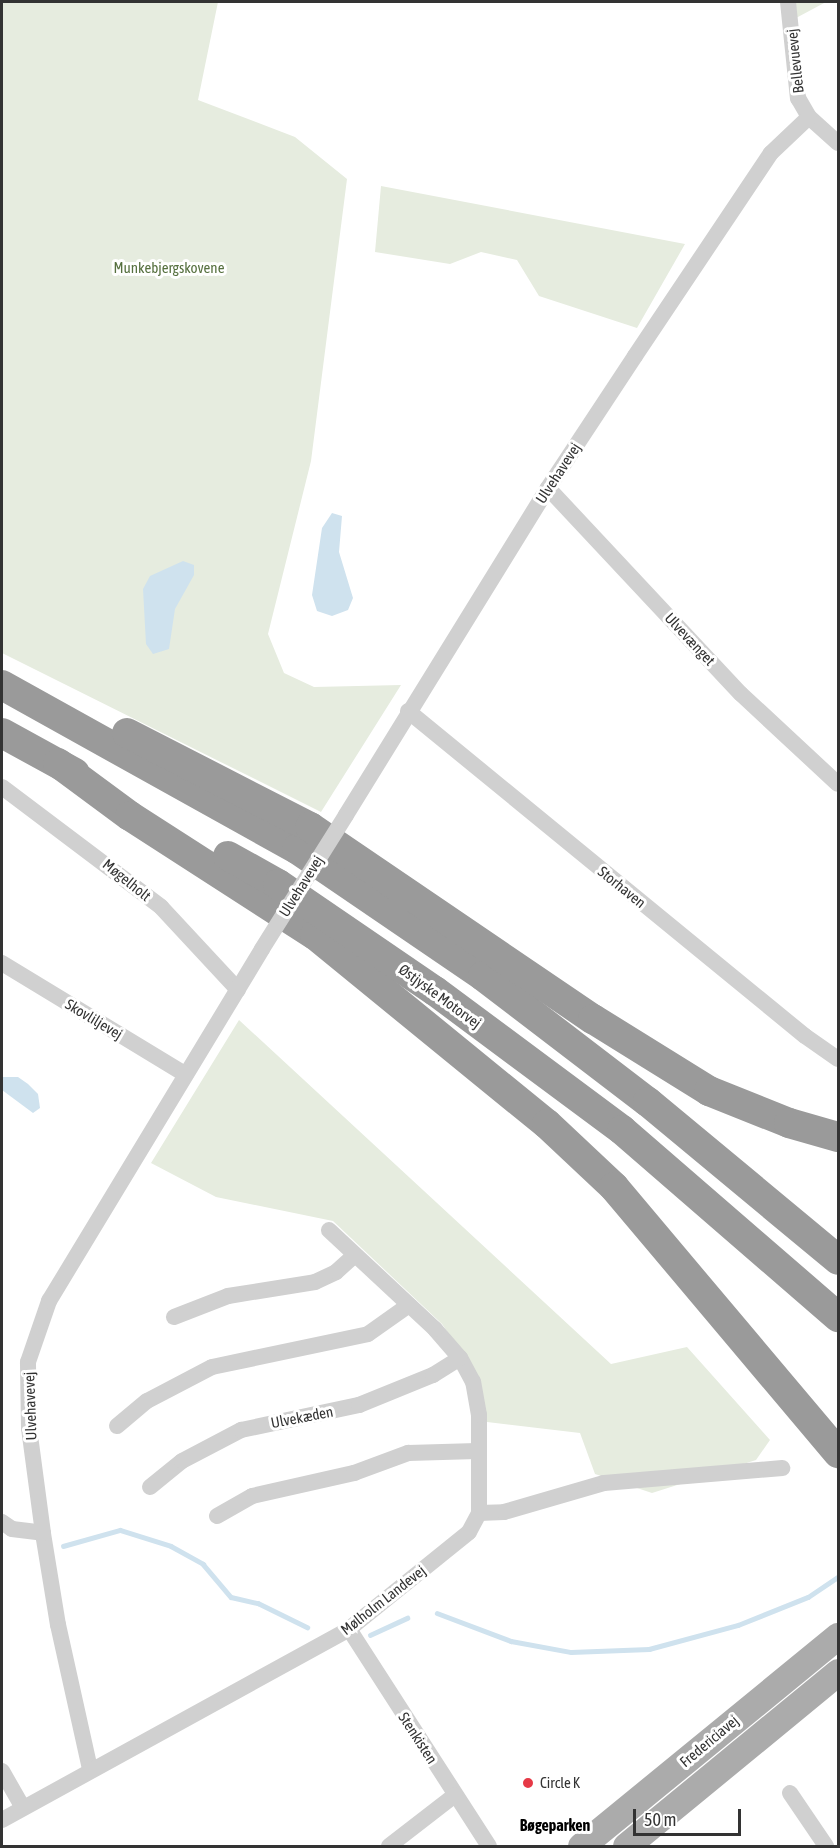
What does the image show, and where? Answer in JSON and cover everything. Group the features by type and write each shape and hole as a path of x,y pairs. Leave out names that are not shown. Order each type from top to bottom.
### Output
{"highway":[{"path":"2,671 310,827 593,1020 709,1091 789,1123 838,1137"},
{"path":"2,685 297,849 483,976 648,1102 838,1260"},
{"name":"Østjyske Motorvej","path":"2,733 278,884 435,991 622,1130 838,1317"},
{"path":"58,764 130,816 315,936 452,1042 547,1124 614,1187 838,1453"}],"main road":[{"name":"Fredericiavej","path":"581,1846 838,1636"},
{"name":"Fredericiavej","path":"626,1846 838,1672"}],"street":[{"name":"Bellevuevej","path":"788,2 798,98 809,117"},
{"path":"809,117 838,143"},
{"name":"Ulvehavevej","path":"90,1769 58,1625 43,1533 27,1390 28,1362 38,1328 50,1301 262,949 548,488 771,153 809,117"},
{"name":"Ulvevænget","path":"548,488 741,694 838,784"},
{"name":"Storhaven","path":"408,711 786,1021 838,1059"},
{"name":"Møgelholt","path":"2,787 161,907 238,990"},
{"name":"Skovliljevej","path":"2,963 186,1076"},
{"path":"329,1230 409,1305 460,1358 472,1382 479,1415 477,1451 479,1513 504,1512 604,1483 782,1468"},
{"path":"174,1317 228,1296 315,1282 336,1272 355,1255"},
{"path":"117,1426 147,1401 212,1367 368,1334 409,1305"},
{"name":"Ulvekæden","path":"150,1487 182,1461 241,1430 358,1405 433,1375 460,1358"},
{"path":"217,1516 252,1496 354,1473 408,1453 477,1451"},
{"name":"Mølholm Landevej","path":"2,1820 22,1806 349,1629 469,1532 479,1513"},
{"path":"2,1522 12,1529 43,1533"},
{"name":"Stenkisten","path":"349,1629 489,1846"},
{"path":"2,1771 22,1806"},
{"path":"790,1793 826,1846"},
{"path":"388,1846 455,1795"}],"green space":[{"name":"Munkebjergskovene","path":"2,2 218,2 198,100 295,137 347,179 311,461 268,634 284,673 314,687 401,685 321,812 2,653"},
{"path":"794,2 826,2 796,18"},
{"path":"381,186 685,244 637,328 539,296 517,260 481,252 450,264 375,252"},
{"path":"239,1020 611,1364 687,1347 770,1440 756,1460 652,1493 595,1474 580,1433 487,1422 478,1376 442,1324 333,1221 216,1197 151,1163"}],"water":[{"path":"332,513 342,516 339,552 353,598 348,610 332,616 317,611 312,595 322,528"},
{"path":"183,561 194,565 194,575 175,609 169,649 153,654 146,644 143,589 150,576"},
{"path":"2,1077 18,1077 28,1084 38,1094 40,1108 33,1113 2,1090"}],"waterway":[{"path":"63,1546 120,1530 171,1546 203,1564 231,1597 258,1603 307,1627"},
{"path":"437,1613 511,1641 571,1652 649,1649 738,1625 808,1597 838,1577"},
{"path":"370,1635 407,1618"}],"place":[{"name":"Circle K","path":"528,1783"}],"district":[{"name":"Bøgeparken","path":"555,1825"}]}
